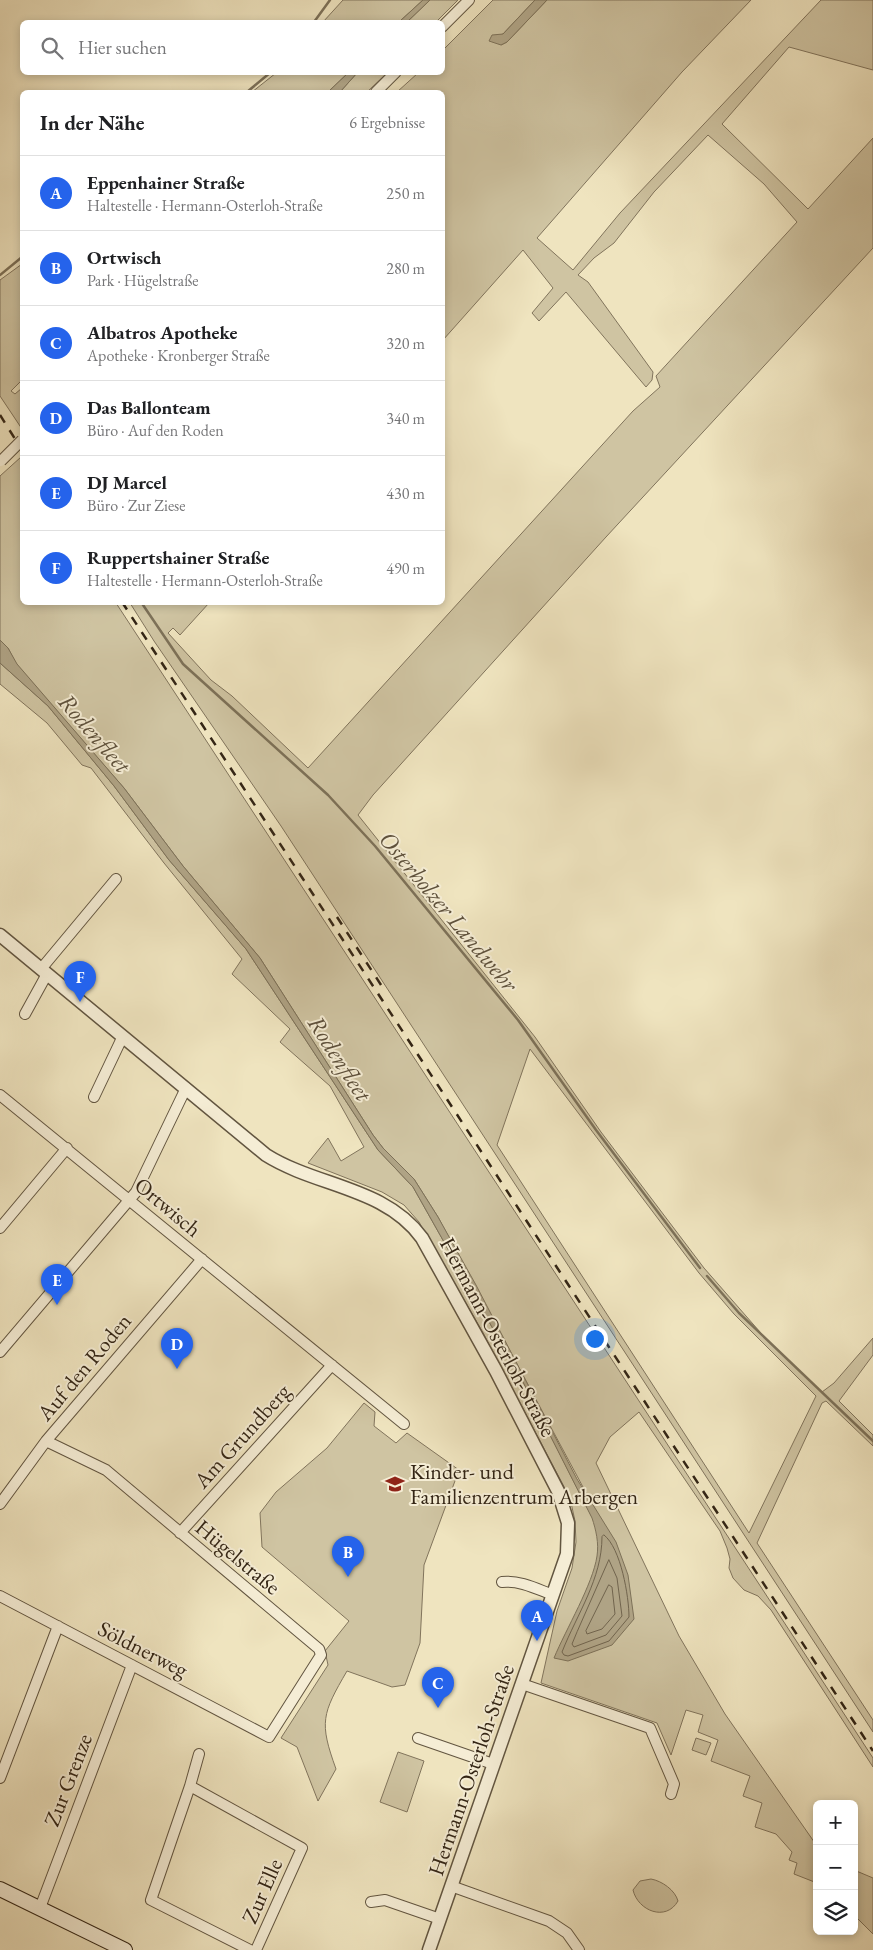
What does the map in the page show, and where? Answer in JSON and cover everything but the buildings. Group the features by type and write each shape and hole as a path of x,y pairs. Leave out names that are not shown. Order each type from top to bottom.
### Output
{"main road":[{"path":"0,1888 125,1950"}],"street":[{"path":"445,24 469,0"},
{"path":"378,90 393,75"},
{"path":"1,461 20,442"},
{"path":"26,1014 44,971 116,879"},
{"name":"Hermann-Osterloh-Straße","path":"0,935 122,1038 276,1161 380,1202 406,1219 418,1234 496,1371 566,1511 568,1523 567,1554 429,1950"},
{"path":"94,1097 122,1038"},
{"path":"0,1352 136,1192 186,1088"},
{"name":"Ortwisch","path":"0,1094 404,1424"},
{"path":"0,1228 67,1148"},
{"name":"Auf den Roden","path":"0,1504 46,1441 202,1259"},
{"name":"Am Grundberg","path":"180,1533 332,1365"},
{"name":"Hügelstraße","path":"46,1441 106,1470 319,1649 321,1655 269,1737"},
{"path":"502,1582 510,1581 530,1586 553,1595"},
{"name":"Söldnerweg","path":"0,1596 269,1737"},
{"path":"0,1778 58,1626"},
{"name":"Zur Grenze","path":"40,1908 132,1665"},
{"path":"522,1684 650,1728 674,1784 671,1794"},
{"path":"418,1738 493,1764"},
{"path":"199,1754 151,1900 250,1950"},
{"name":"Zur Elle","path":"190,1786 302,1848 256,1950"},
{"path":"452,1886 549,1921 567,1933 579,1950"},
{"path":"371,1902 385,1900 440,1919"}],"shaded area":[{"path":"343,0 423,0 401,20 325,20"},
{"path":"430,0 458,0 438,20 409,20"},
{"path":"493,0 535,0 503,34 497,36 501,45 507,42 547,0 751,0 682,72 537,238 573,270 620,213 821,0 873,0 873,70 789,47 722,124 808,209 873,138 873,248 606,537 373,795 358,815 535,1037 601,1132 704,1268 767,1340 822,1392 834,1383 873,1338 873,1355 839,1401 873,1435 873,1446 826,1401 822,1403 757,1543 873,1720 873,1732 281,826 131,605 207,605 180,635 173,628 168,633 211,680 232,696 308,768 633,411 660,387 656,376 797,222 764,184 708,135 654,192 614,243 594,258 578,275 588,282 653,372 652,380 646,387 566,292 539,321 532,313 553,288 523,250 445,338 445,90 399,90 416,75 445,75 445,48","holes":["530,1049 699,1273 734,1314 816,1396 749,1533 497,1145"]},
{"path":"273,75 346,75 330,90 255,90"},
{"path":"355,75 385,75 369,90 342,90"},
{"path":"20,265 20,382 11,391 15,394 20,390 20,426 0,396 0,280"},
{"path":"20,458 20,605 117,605 873,1758 873,1767 771,1610 758,1596 744,1590 733,1578 729,1568 730,1559 727,1548 720,1531 639,1412 610,1437 596,1463 679,1636 725,1714 813,1840 813,1881 794,1874 797,1863 789,1860 792,1852 776,1834 755,1827 762,1803 743,1796 750,1776 711,1761 718,1740 698,1732 703,1715 686,1710 671,1755 657,1723 541,1683 557,1611 572,1568 576,1542 575,1521 570,1498 482,1331 419,1222 404,1205 382,1192 308,1163 328,1138 341,1161 364,1147 330,1086 280,1042 290,1029 232,974 242,959 164,863 91,768 82,765 47,723 0,684 0,663 48,706 114,786 169,860 246,949 378,1150 413,1187 523,1382 592,1517 598,1515 438,1217 414,1179 383,1148 373,1135 260,958 183,866 124,788 16,664 8,648 0,640 0,476"},
{"path":"364,1403 375,1412 374,1426 396,1443 407,1433 459,1470 424,1565 420,1643 405,1685 392,1687 347,1671 332,1698 326,1719 327,1740 336,1769 318,1801 297,1747 281,1738 328,1665 325,1651 349,1621 262,1547 260,1513 276,1492 327,1448"},
{"path":"696,1738 711,1743 706,1755 692,1750"},
{"path":"398,1752 424,1761 407,1812 380,1802"},
{"path":"858,1872 873,1878 873,1934 858,1919"},
{"path":"651,1879 664,1884 674,1893 678,1901 667,1911 653,1911 646,1908 640,1904 636,1897 633,1890 640,1881"}],"water":[{"path":"423,0 430,0 409,20 401,20"},
{"path":"535,0 547,0 507,42 501,45 489,41 492,35 503,34"},
{"path":"346,75 355,75 342,90 330,90"},
{"path":"0,640 8,648 17,664 124,788 183,866 260,958 373,1135 383,1148 414,1179 438,1217 476,1285 577,1479 616,1542 628,1575 634,1619 612,1645 568,1661 554,1658 585,1593 597,1556 597,1537 592,1518 523,1382 413,1187 378,1150 246,949 169,860 114,786 48,706 0,663"}],"waterway":[{"name":"Osterholzer Landwehr","path":"315,20 330,0"},
{"name":"Osterholzer Landwehr","path":"249,90 267,75"},
{"name":"Osterholzer Landwehr","path":"0,275 20,259"},
{"name":"Osterholzer Landwehr","path":"143,605 183,664 328,795 375,846 518,1020 596,1130 700,1268"},
{"name":"Osterholzer Landwehr","path":"707,1276 739,1313 873,1441"}],"railway":[{"path":"0,415 20,447"},
{"path":"124,605 873,1751"},
{"path":"337,917 383,988"}],"place":[{"name":"Ruppertshainer Straße","path":"80,1002"},
{"name":"DJ Marcel","path":"57,1305"},
{"name":"Das Ballonteam","path":"177,1369"},
{"name":"Kinder- und Familienzentrum Arbergen","path":"395,1484"},
{"name":"Ortwisch","path":"348,1577"},
{"name":"Eppenhainer Straße","path":"537,1641"},
{"name":"Albatros Apotheke","path":"438,1708"}],"water label":[{"name":"Rodenfleet","path":"95,733"},
{"name":"Rodenfleet","path":"340,1058"}]}
